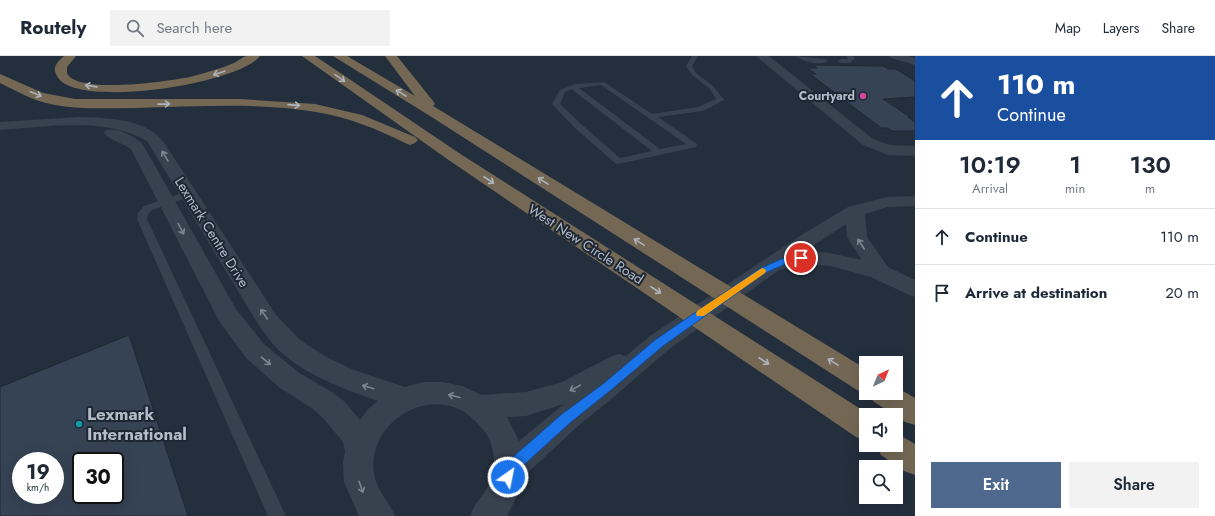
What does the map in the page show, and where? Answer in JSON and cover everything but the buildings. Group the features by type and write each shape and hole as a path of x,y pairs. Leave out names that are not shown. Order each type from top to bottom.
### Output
{"highway":[{"path":"70,56 61,66 61,73 67,79 87,86 126,88 176,84 200,79 236,66 254,56"},
{"name":"West New Circle Road","path":"308,56 456,158 859,423"},
{"name":"West New Circle Road","path":"339,56 435,113 859,378"},
{"path":"391,56 435,113"},
{"path":"0,78 39,96 74,102 117,104 250,103 303,106 338,112 364,120 456,158"},
{"path":"894,400 915,413"},
{"path":"902,452 915,461"}],"street":[{"path":"762,56 868,142 888,150 915,151"},
{"path":"895,56 915,62"},
{"name":"Lexmark Centre Drive","path":"0,126 98,122 137,129 152,138 268,321 290,346 317,364 345,378 405,399"},
{"name":"Lexmark Centre Drive","path":"0,134 94,130 120,136 137,146 227,315 255,351 289,380 323,401 334,410 356,436 360,450"},
{"path":"510,469 566,418 607,387 659,343 810,238 856,211 887,202 915,201"},
{"path":"856,211 857,237 880,272"},
{"path":"810,238 915,289"},
{"path":"762,271 789,259 801,258 838,261 880,272"},
{"path":"481,407 526,404 569,391 659,343"},
{"path":"378,516 367,501 360,484 357,467 360,450 369,428 385,411 405,399 425,394 444,393 464,398 481,407 498,424 508,445 510,469 506,486 498,502 486,516"}],"lane":[{"path":"652,116 700,109 720,100 711,87 694,74 688,66 695,56"},
{"path":"798,56 808,60 825,61"},
{"path":"841,61 850,61 852,58 850,56"},
{"path":"602,84 652,116 694,145 618,161 578,126 556,104 562,91 576,86 602,84"},
{"path":"576,86 576,90 658,152"},
{"path":"188,194 148,208 143,213 142,219 277,516"}],"slow traffic":[{"path":"701,314 762,271"}],"place":[{"name":"Courtyard","path":"863,96"},
{"name":"Lexmark International","path":"79,424"}],"route":[{"path":"508,477 510,469 566,418 607,387 659,343 762,271 789,259 801,258"}]}
